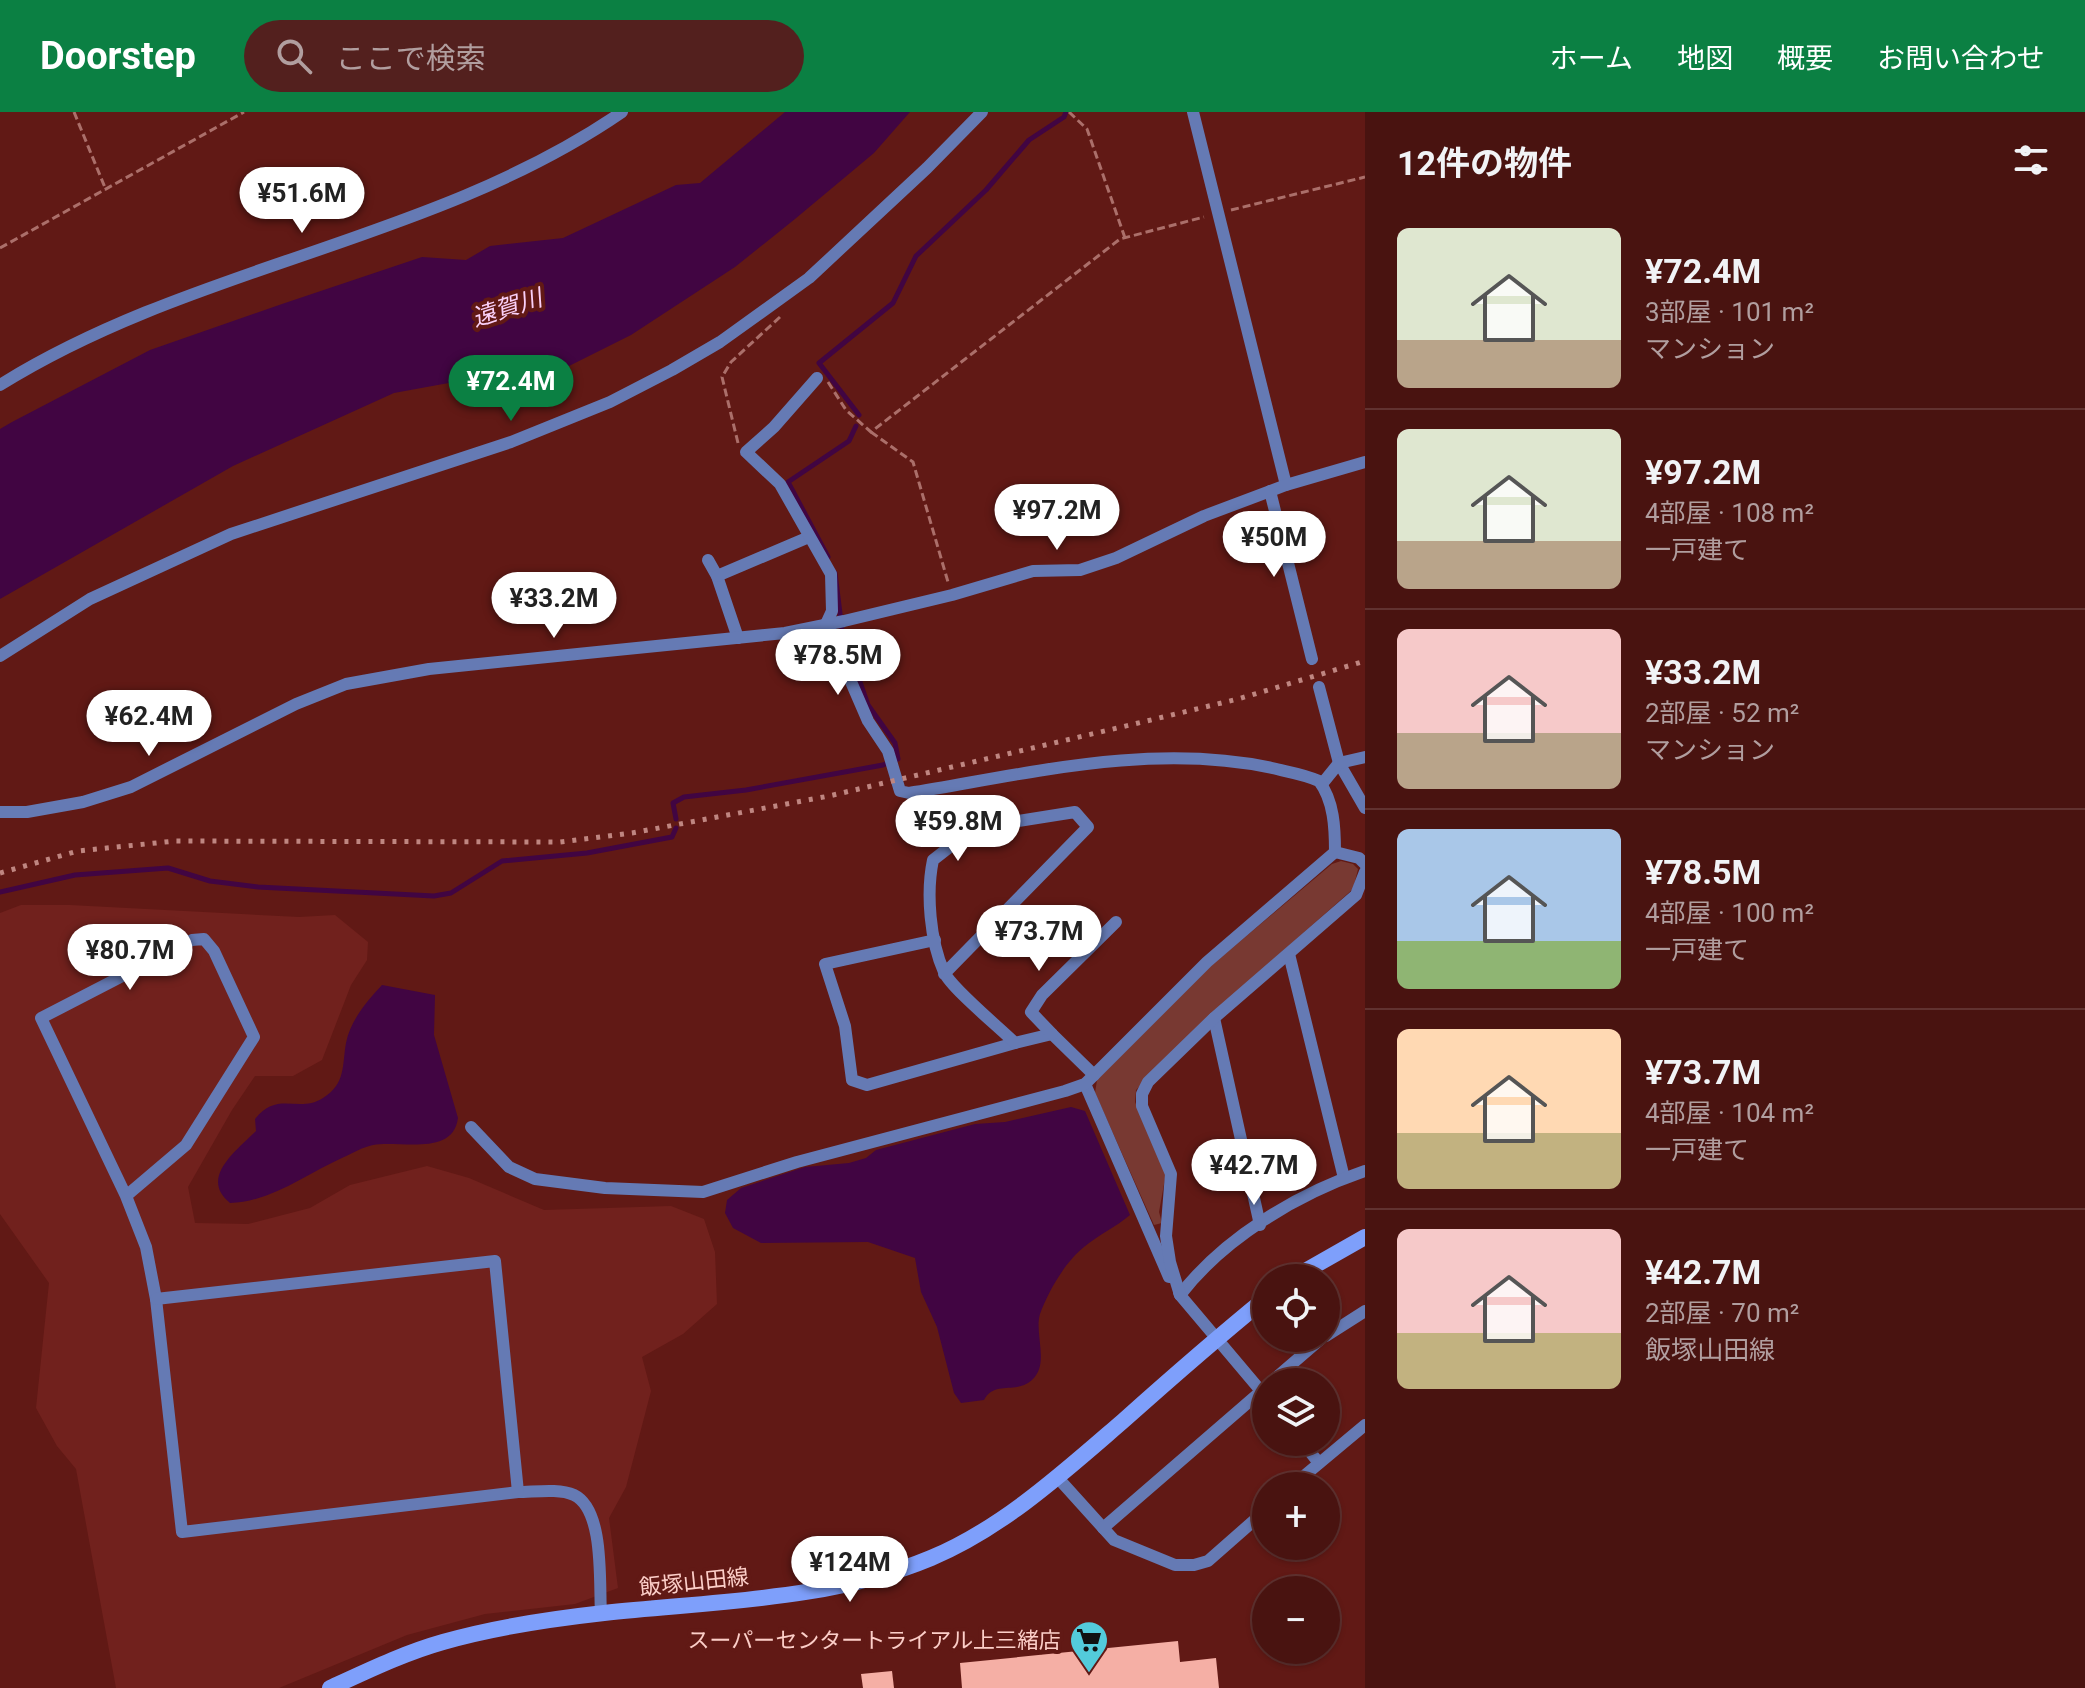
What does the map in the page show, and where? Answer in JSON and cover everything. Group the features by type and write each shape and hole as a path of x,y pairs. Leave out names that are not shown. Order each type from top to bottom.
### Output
{"main road":[{"path":"1318,1264 1365,1237"},
{"name":"飯塚山田線","path":"330,1688 395,1658 443,1642 512,1627 601,1614 801,1593 869,1580 934,1557 990,1525 1058,1478 1252,1309"}],"street":[{"path":"0,385 36,363 143,312 405,221 496,182 591,133 622,112"},
{"path":"0,656 90,599 219,539 511,442 610,402 672,370 720,342 809,278 982,112"},
{"path":"1193,112 1286,485"},
{"path":"817,378 774,427 746,452 780,484 831,574 835,623 868,721 891,761 900,791 909,793 1078,765 1153,760 1252,764 1309,776 1322,784 1333,817 1335,852"},
{"path":"0,812 27,812 83,802 131,787 296,704 346,684 429,669 785,633 835,623 952,595 1033,571 1080,570 1116,558 1204,516 1286,485 1365,464"},
{"path":"1270,491 1312,659"},
{"path":"717,576 809,537"},
{"path":"708,560 717,576 738,638"},
{"path":"1319,687 1339,763 1365,808"},
{"path":"1322,784 1339,763 1365,757"},
{"path":"944,974 1088,827 1075,812 974,828 933,860 929,881 935,940 944,974 1015,1043"},
{"path":"1335,852 1359,858 1365,864"},
{"path":"471,1127 509,1167 535,1179 605,1188 703,1192 797,1162 1090,1080 1207,962 1335,852"},
{"path":"1180,1295 1166,1236 1171,1174 1142,1106 1142,1094 1148,1082 1214,1018 1356,895 1365,872"},
{"path":"1116,922 1042,995 1031,1012 1090,1080 1163,1267 1180,1295 1252,1379"},
{"path":"126,1196 186,1145 254,1037 214,951 204,939 192,940 41,1018 126,1196 146,1247 156,1299 182,1532 518,1492 575,1496 591,1513 597,1540 601,1614"},
{"path":"935,940 825,964 845,1026 852,1080 867,1085 1052,1034"},
{"path":"1289,954 1344,1178"},
{"path":"1214,1018 1260,1225"},
{"path":"1180,1295 1196,1275 1260,1225 1301,1199 1365,1171"},
{"path":"156,1299 495,1261 518,1492"},
{"path":"1340,1327 1365,1311"},
{"path":"1287,1368 1306,1352"},
{"path":"1103,1528 1252,1402"},
{"path":"1308,1472 1365,1425"},
{"path":"1313,1456 1319,1463"},
{"path":"1058,1478 1114,1540 1175,1565 1208,1561 1252,1522"}],"path":[{"path":"74,112 106,190"},
{"path":"0,248 244,112"},
{"path":"1070,112 1087,129 1125,238"},
{"path":"871,432 1125,238 1365,177"},
{"path":"746,452 736,439 722,377 731,362 788,309"},
{"path":"817,378 829,383 846,410 871,432 913,462 952,595"}],"shaded area":[{"path":"1341,861 1358,869 1353,889 1208,1017 1136,1090 1135,1102 1166,1173 1159,1212 1162,1223 1154,1225 1095,1093 1097,1080 1212,965 1332,864"},
{"path":"21,905 299,917 335,915 368,942 367,960 351,985 322,1060 293,1076 255,1076 232,1110 188,1187 195,1223 248,1224 310,1208 350,1185 427,1166 469,1178 544,1210 671,1206 704,1219 715,1252 717,1304 683,1334 642,1357 651,1391 626,1487 609,1518 618,1588 575,1604 485,1614 407,1635 279,1688 116,1688 76,1469 57,1446 36,1408 49,1283 0,1214 0,913"}],"water":[{"name":"遠賀川","path":"785,112 910,112 874,153 735,267 631,335 569,366 394,393 233,466 0,599 0,429 150,350 422,257 466,260 490,246 563,238 676,185 700,183"},
{"path":"382,985 435,995 434,1035 458,1118 454,1130 436,1142 369,1146 275,1192 230,1203 221,1194 219,1175 231,1156 256,1131 255,1119 272,1106 314,1102 336,1087 342,1074 351,1027"},
{"path":"1071,1107 1085,1111 1130,1215 1077,1253 1052,1287 1040,1314 1040,1366 1032,1380 1019,1387 994,1391 984,1400 961,1403 954,1393 937,1327 921,1292 915,1258 868,1242 761,1243 733,1228 725,1213 727,1200 741,1188 805,1167 849,1163 866,1158 876,1150 975,1124 1005,1122"}],"building":[{"name":"スーパーセンタートライアル上三緒店","path":"1178,1641 1180,1662 1216,1658 1219,1688 962,1688 960,1663"},
{"name":"スーパーセンタートライアル上三緒店","path":"892,1671 894,1688 863,1688 861,1674"}],"waterway":[{"path":"859,415 819,363 893,303 916,256 986,190 1029,140 1064,117 1066,112"},
{"path":"828,557 788,482 849,441 856,426"},
{"path":"676,819 673,803 684,797 746,790 883,765 898,759 895,743 868,705 842,630 835,573"},
{"path":"0,892 75,875 168,868 210,881 258,887 434,896 451,893 502,861 587,853 672,837 676,828"}],"railway":[{"path":"0,873 78,851 175,841 560,842 632,833 829,796 1238,699 1365,661"}],"place":[{"name":"スーパーセンタートライアル上三緒店","path":"1089,1674"}]}
